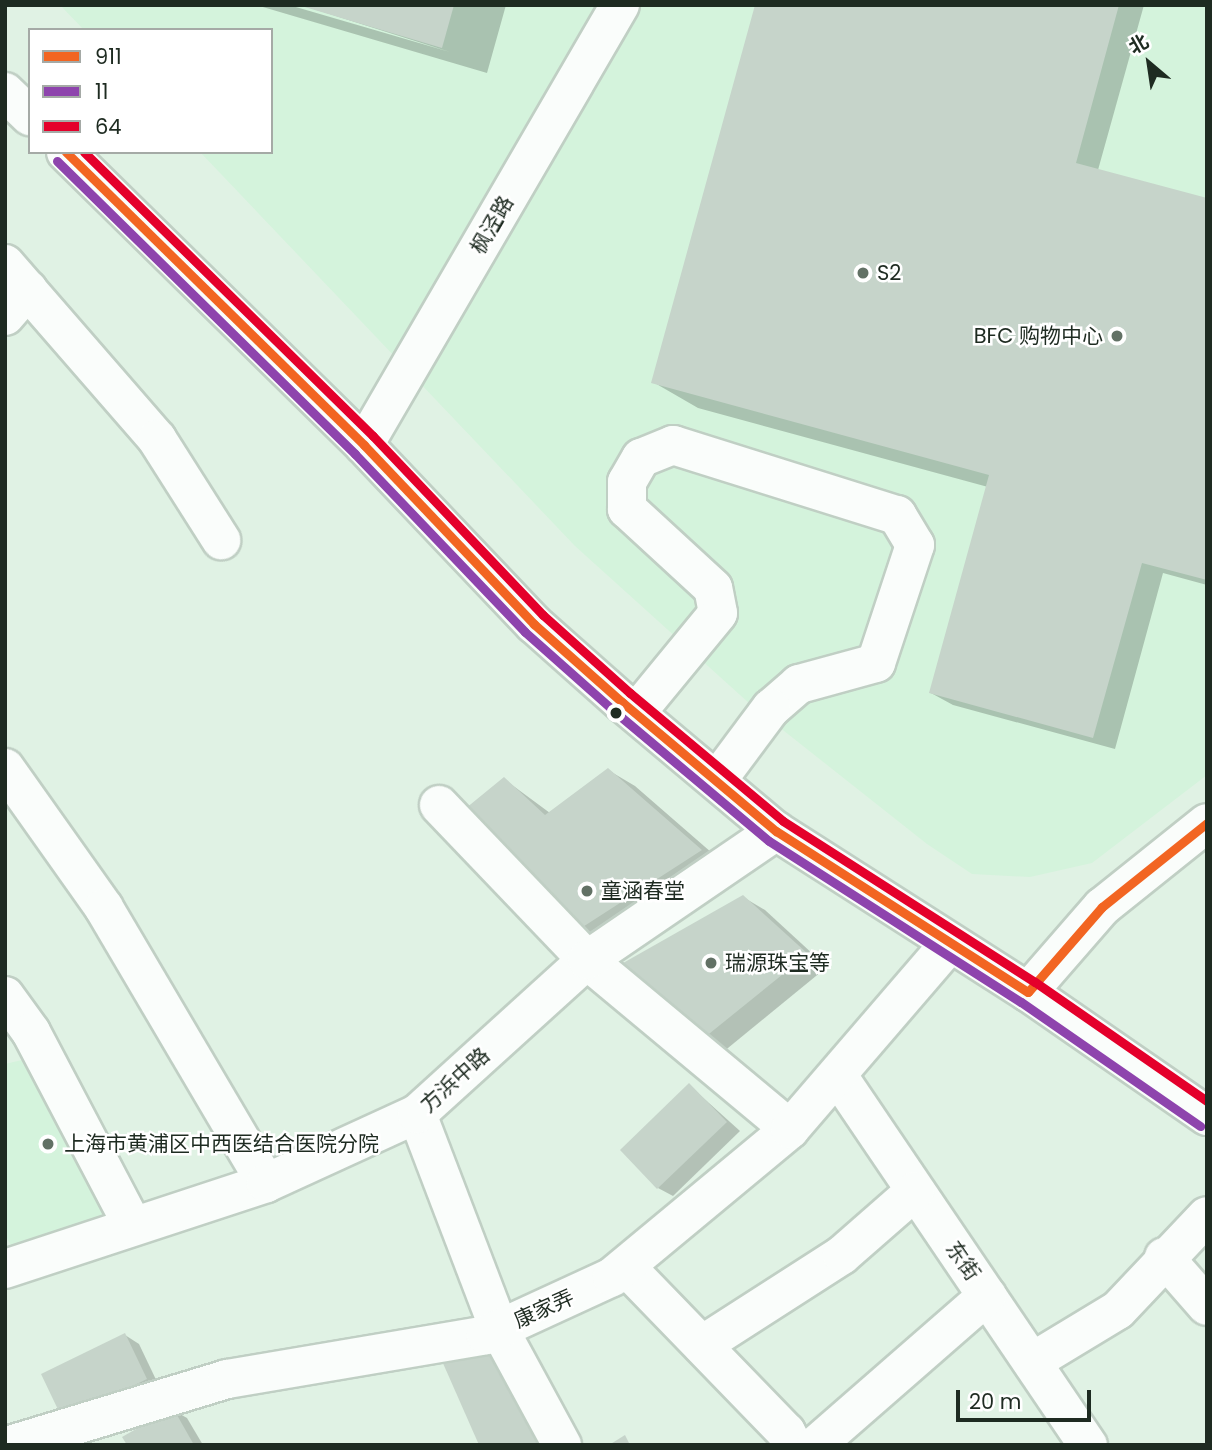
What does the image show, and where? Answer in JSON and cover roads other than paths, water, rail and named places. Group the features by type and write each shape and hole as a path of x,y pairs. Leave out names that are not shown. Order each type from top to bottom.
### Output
{"street":[{"name":"枫泾路","path":"364,444 620,5"},
{"path":"5,92 28,114"},
{"path":"68,154 364,444 534,624 636,713 718,779 776,831 1028,992 1207,1116"},
{"path":"13,290 157,439 221,540"},
{"path":"636,713 718,613 713,588 627,509 627,482 641,458 673,445 897,515 915,545 876,663 799,684 771,708 718,779"},
{"path":"5,768 104,908 266,1183"},
{"path":"439,806 587,960 790,1129"},
{"path":"1028,992 1102,908 1207,823"},
{"name":"方浜中路","path":"11,1256 132,1224 266,1183 417,1114 587,960 776,831"},
{"name":"康家弄","path":"10,1445 85,1433 227,1379 486,1335 612,1278 790,1129 950,943"},
{"path":"5,996 31,1032 132,1224"},
{"name":"东街","path":"838,1076 1088,1445"},
{"path":"417,1114 499,1329 562,1445"},
{"path":"702,1345 842,1255 915,1191"},
{"path":"1032,1362 1118,1310 1164,1257 1207,1216"},
{"path":"1164,1257 1207,1306"},
{"path":"626,1267 786,1432 793,1445"},
{"path":"816,1445 987,1296"}],"place":[{"name":"S2","path":"863,273"},
{"name":"BFC 购物中心","path":"1117,336"},
{"name":"童涵春堂","path":"587,891"},
{"name":"瑞源珠宝等","path":"711,963"},
{"name":"上海市黄浦区中西医结合医院分院","path":"48,1144"}]}
